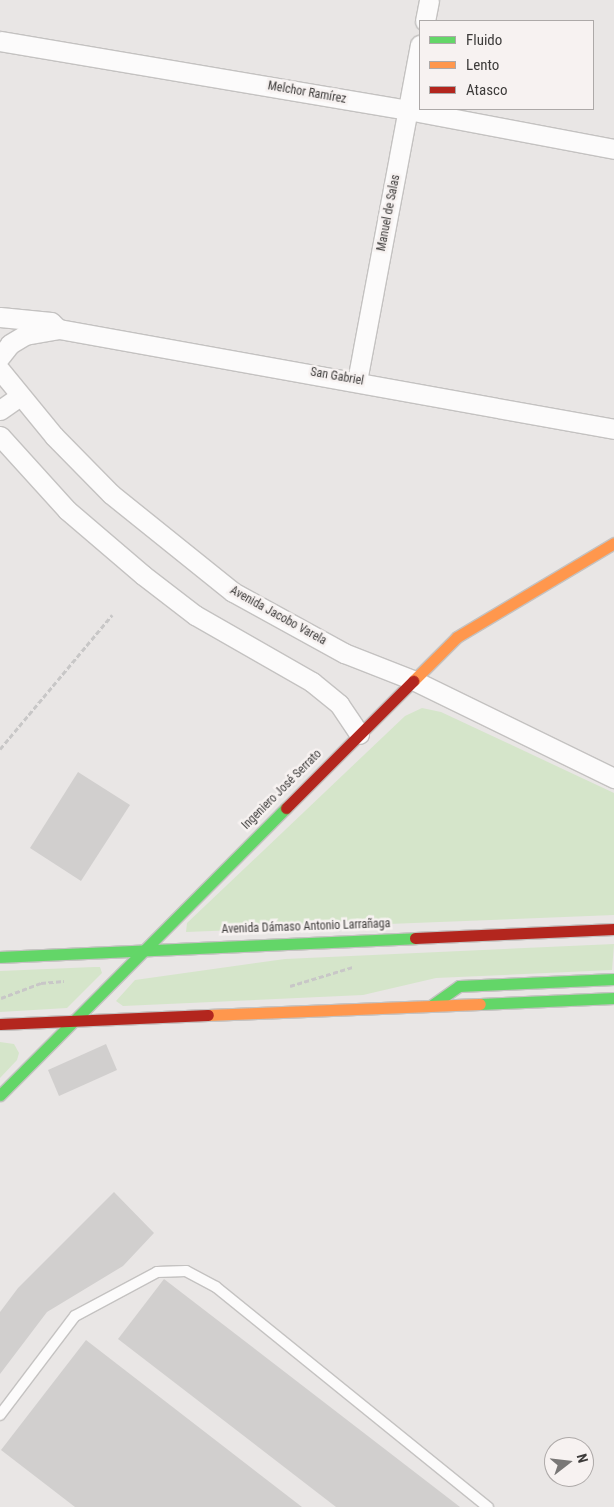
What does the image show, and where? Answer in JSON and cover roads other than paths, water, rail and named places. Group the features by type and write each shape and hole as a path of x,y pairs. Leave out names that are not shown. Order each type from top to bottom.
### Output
{"street":[{"path":"425,20 429,0"},
{"name":"Melchor Ramírez","path":"0,41 408,110 614,149"},
{"name":"Manuel de Salas","path":"357,381 419,50"},
{"name":"San Gabriel","path":"0,316 51,322 59,330"},
{"name":"San Gabriel","path":"0,357 10,344 25,335 59,330 357,381 614,429"},
{"name":"Avenida Jacobo Varela","path":"0,370 20,396 111,494 195,565 233,592 344,653 413,680 614,778"},
{"path":"0,410 20,396"},
{"path":"0,436 67,510 143,576 210,624 312,682 339,704 358,734"},
{"name":"Ingeniero José Serrato","path":"0,1095 70,1021 457,636 614,543"},
{"name":"Avenida Dámaso Antonio Larrañaga","path":"0,957 143,948 614,929"},
{"path":"431,1006 459,986 614,979"},
{"path":"0,1024 614,998"}],"lane":[{"path":"0,1415 75,1316 157,1272 186,1271 216,1287 488,1507"}]}
